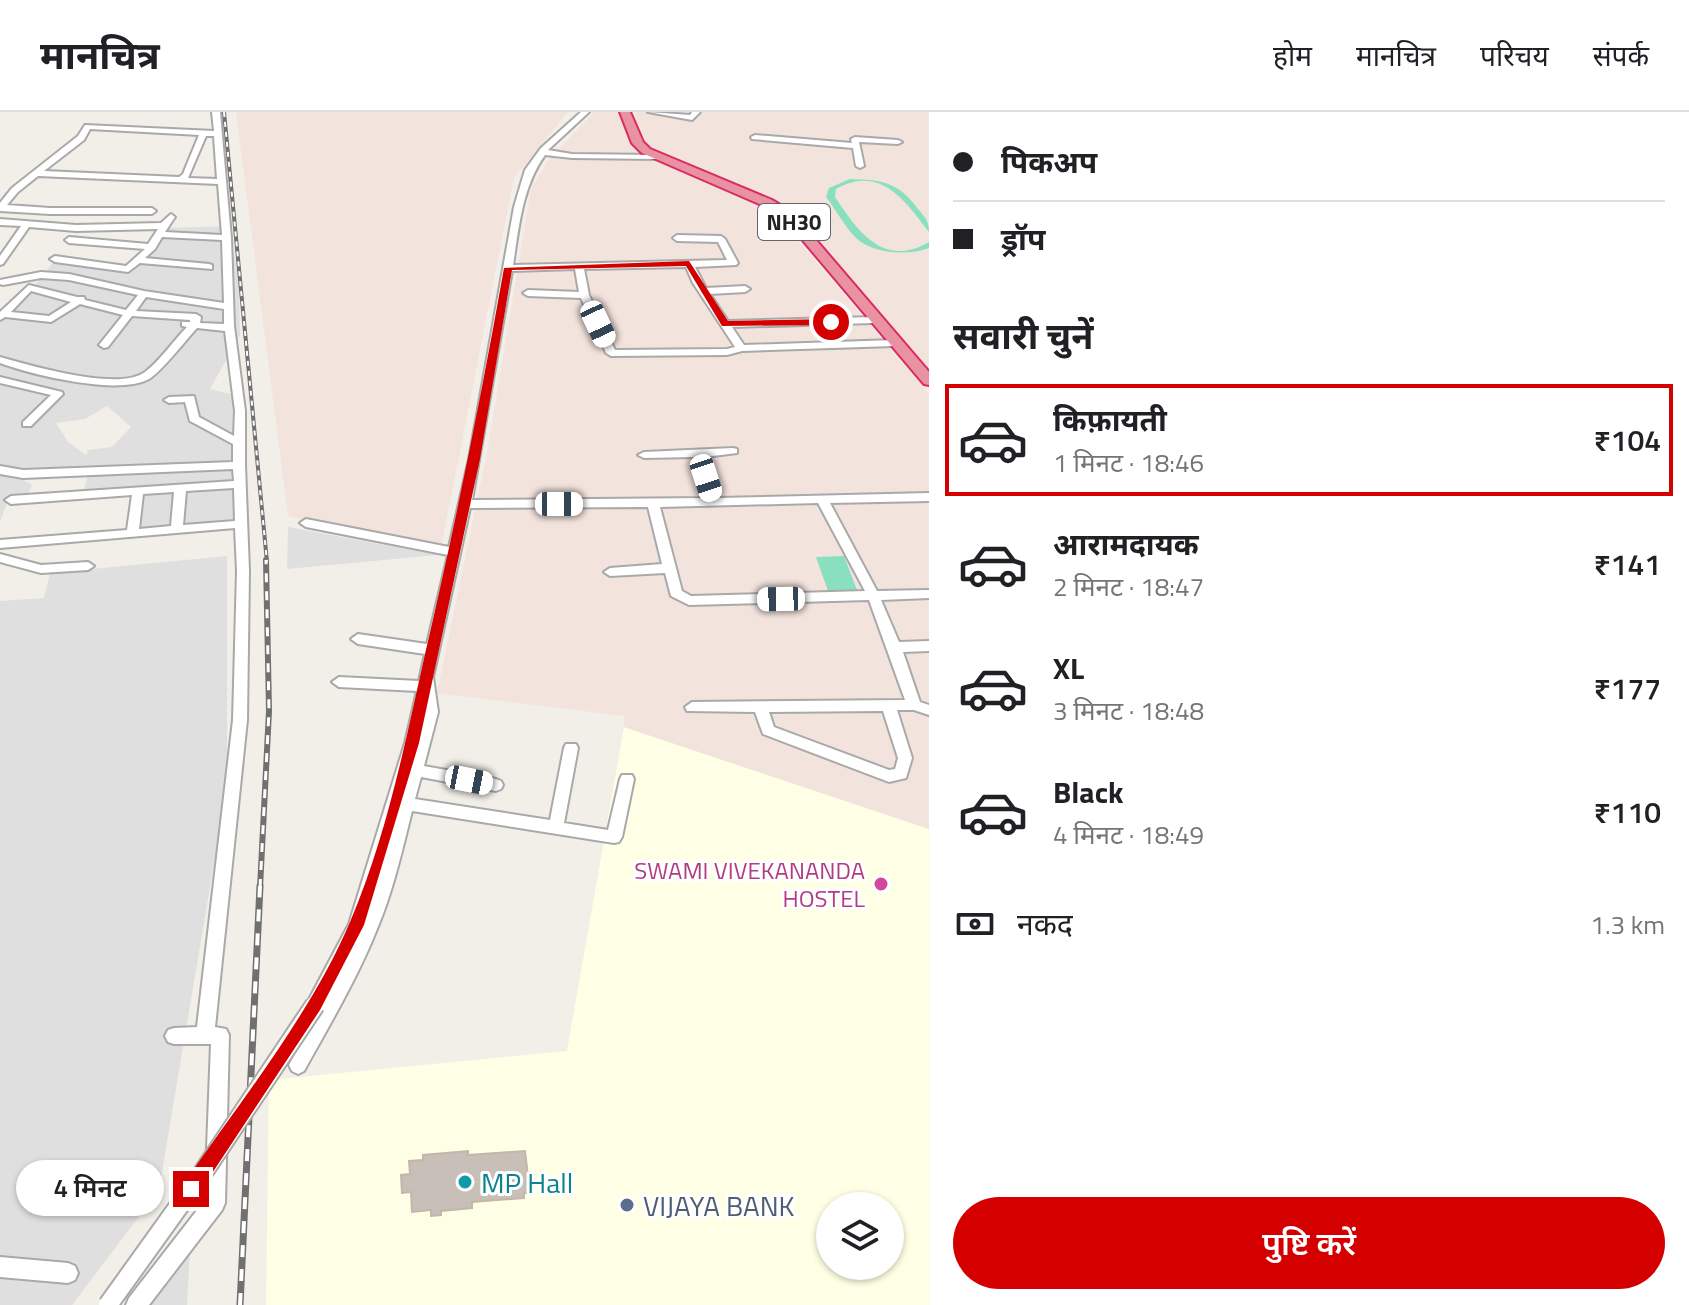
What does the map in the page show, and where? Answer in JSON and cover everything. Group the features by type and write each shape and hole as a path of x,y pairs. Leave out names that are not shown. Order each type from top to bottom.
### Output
{"highway":[{"name":"NH30","path":"628,112 638,143 657,157 782,211 894,343 929,374"},
{"name":"NH30","path":"628,112 644,143 653,151 765,198 792,214 929,381"}],"street":[{"path":"205,1035 240,720 243,571 238,484 240,411 229,326 227,238 216,112"},
{"path":"108,1305 202,1174 315,1005 362,910 396,801 433,650 465,504 528,172 543,152 585,112"},
{"path":"652,112 692,118 696,112"},
{"path":"1,208 15,190 81,138 95,116"},
{"path":"88,127 219,134"},
{"path":"182,179 187,175 190,161 200,150 203,133"},
{"path":"755,137 856,146"},
{"path":"860,166 855,139 898,142"},
{"path":"543,152 572,156 581,164 598,165 613,164 624,158 657,157"},
{"path":"36,173 221,182"},
{"path":"1,208 152,211"},
{"path":"55,259 128,269 152,247 171,217"},
{"path":"0,222 161,230 227,238"},
{"path":"0,262 27,224"},
{"path":"41,275 76,228"},
{"path":"508,268 733,263 719,238 677,238"},
{"path":"69,240 152,247"},
{"path":"137,260 209,267"},
{"path":"689,263 741,348"},
{"path":"579,266 584,295 611,353 727,352 741,348 894,343"},
{"path":"1,281 41,275 69,277 144,294 228,307"},
{"path":"1,281 81,299 132,317 224,328 229,326"},
{"path":"2,315 29,288"},
{"path":"704,291 745,289"},
{"path":"528,293 584,295"},
{"path":"104,345 144,294"},
{"path":"2,315 51,319 81,299"},
{"path":"725,324 874,320"},
{"path":"0,360 17,368 98,380 137,382 147,376 194,325"},
{"path":"0,380 58,394 27,424"},
{"path":"169,400 190,398 194,419 239,443"},
{"path":"644,455 733,451"},
{"path":"698,454 714,502"},
{"path":"0,470 23,474 239,465"},
{"path":"11,500 238,484"},
{"path":"177,530 180,489"},
{"path":"132,534 138,491"},
{"path":"465,504 929,497"},
{"path":"822,500 853,550 874,596 896,647 914,705"},
{"path":"653,503 676,593 689,601 929,594"},
{"path":"306,523 454,552"},
{"path":"0,544 240,524"},
{"path":"0,558 41,569 88,566"},
{"path":"610,572 670,568"},
{"path":"358,639 433,650"},
{"path":"896,647 929,646"},
{"path":"339,682 426,681"},
{"path":"298,1065 350,972 370,927 391,864 431,712 432,698 426,681"},
{"path":"692,707 914,705 929,710"},
{"path":"761,707 768,730 889,776 901,774 905,758 889,706"},
{"path":"556,827 571,748"},
{"path":"414,770 496,785"},
{"path":"406,804 614,837 627,779"},
{"path":"136,1305 215,1203 220,1035 174,1036"},
{"path":"0,1267 68,1273"}],"shaded area":[{"path":"236,112 568,112 514,178 441,547 288,516"},
{"path":"594,112 617,112 632,145 649,158 748,199 777,216 929,394 929,829 624,727 624,716 437,693 487,453 531,188 551,157"},
{"path":"635,112 929,112 929,371 809,230 788,212 653,151 637,127"},
{"path":"230,226 239,284 240,335 210,389 235,395 240,524 136,534 141,491 83,495 88,473 84,472 85,463 81,472 17,476 32,485 25,501 7,503 0,522 0,317 33,288 55,260 128,269 166,228","holes":["107,406 131,427 112,447 88,450 86,455 68,442 56,423 85,419"]},
{"path":"288,527 438,555 287,569"},
{"path":"227,556 227,786 159,1190 72,1305 0,1305 0,601 44,598 50,573"},
{"path":"624,727 929,829 929,1305 266,1305 269,1080 567,1051"},
{"path":"190,1250 187,1305 134,1305"}],"green space":[{"path":"850,179 889,184 904,193 925,217 929,232 901,198 890,190 879,183 852,182 836,189 835,197 862,233 885,248 898,251 929,242 929,248 891,252 872,247 856,238 826,197 829,188"},
{"path":"844,556 857,590 828,591 816,557"}],"building":[{"name":"MP Hall","path":"468,1151 468,1155 525,1151 530,1193 524,1193 524,1198 472,1202 472,1208 441,1211 441,1215 431,1216 431,1210 412,1212 411,1192 402,1193 401,1175 410,1174 409,1161 423,1160 423,1155"}],"railway":[{"path":"224,112 267,562"},
{"path":"260,888 269,711 266,560"},
{"path":"240,1305 260,886"}],"place":[{"name":"SWAMI VIVEKANANDA HOSTEL","path":"881,884"},
{"name":"MP Hall","path":"465,1182"},
{"name":"VIJAYA BANK","path":"627,1205"}],"route":[{"path":"191,1189 315,1005 357,925 412,743 475,459 508,268 689,263 698,283 725,324 831,322"}]}
